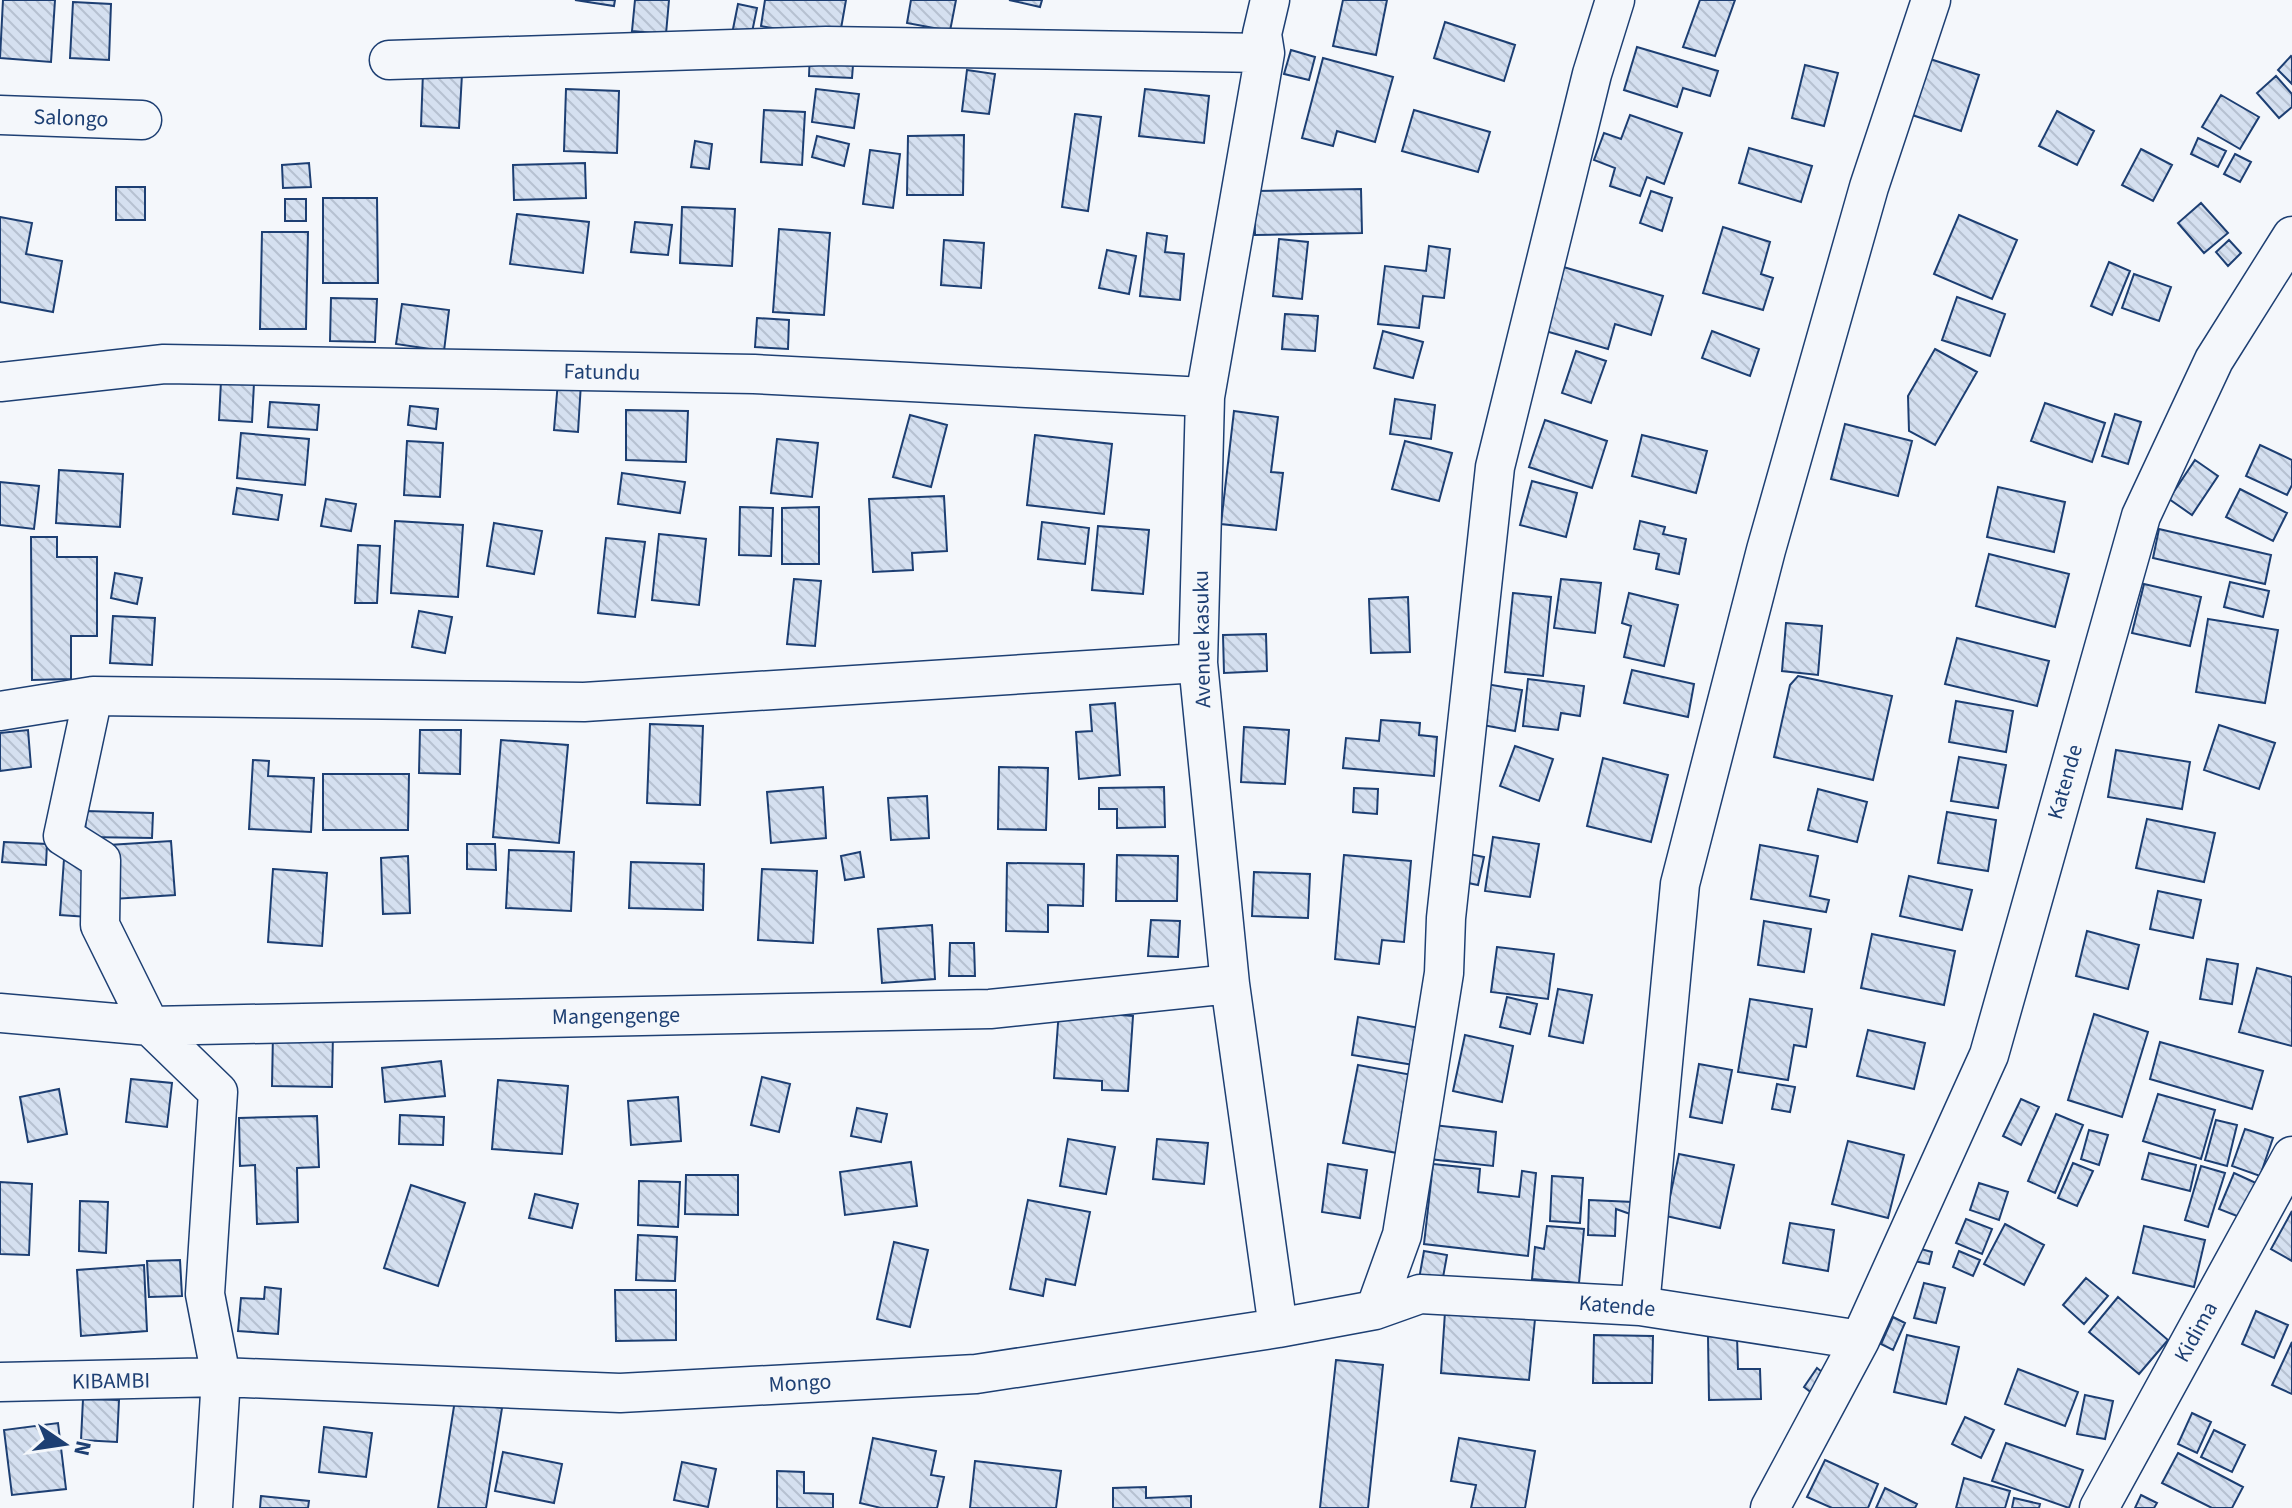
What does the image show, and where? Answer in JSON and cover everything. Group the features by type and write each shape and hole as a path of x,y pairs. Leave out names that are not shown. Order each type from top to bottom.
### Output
{"street":[{"name":"Avenue kasuku","path":"1270,0 1262,34 1265,53 1205,397 1198,663 1230,984 1278,1328"},
{"path":"1375,1310 1402,1235 1444,973 1446,918 1495,467 1592,74 1615,0"},
{"path":"1640,1306 1680,884 1766,550 1869,187 1931,0"},
{"path":"389,60 826,46 1265,53"},
{"name":"Salongo","path":"0,115 142,120"},
{"name":"Katende","path":"1770,1508 1860,1340 1989,1055 2141,516 2214,360 2292,236"},
{"name":"Fatundu","path":"0,382 164,364 754,374 1205,397"},
{"path":"0,711 93,696 584,702 1198,663"},
{"path":"93,696 63,836 101,860 100,925 150,1026 218,1092 205,1294 221,1377 213,1508"},
{"name":"Mangengenge","path":"0,1013 150,1026 990,1009 1230,984"},
{"name":"Kidima","path":"2099,1508 2292,1156"},
{"name":"Katende","path":"1375,1310 1420,1294 1640,1306 1860,1340"},
{"name":"Mongo","path":"221,1377 620,1393 976,1374 1278,1328 1375,1310"},
{"name":"KIBAMBI","path":"0,1382 221,1377"}],"building":[{"path":"3,0 55,0 51,62 0,58"},
{"path":"575,0 615,0 614,6"},
{"path":"635,0 669,0 666,34 632,31"},
{"path":"765,0 846,0 839,40 761,26"},
{"path":"911,0 956,0 950,31 907,23"},
{"path":"1009,0 1042,0 1040,7"},
{"path":"1343,0 1387,0 1376,55 1333,46"},
{"path":"1700,0 1735,0 1715,56 1683,47"},
{"path":"73,2 111,4 109,60 70,58"},
{"path":"738,4 757,8 751,37 732,34"},
{"path":"1445,22 1515,45 1504,81 1434,58"},
{"path":"1637,47 1718,71 1710,96 1683,88 1677,107 1624,90"},
{"path":"1291,50 1315,57 1309,80 1284,74"},
{"path":"810,51 854,52 852,78 809,76"},
{"path":"2292,57 2292,84 2278,70"},
{"path":"1323,58 1393,77 1375,142 1337,131 1333,146 1302,138"},
{"path":"1927,58 1979,75 1961,131 1909,114"},
{"path":"1805,65 1838,73 1824,126 1792,118"},
{"path":"967,70 995,74 989,114 962,111"},
{"path":"423,72 462,74 459,128 421,126"},
{"path":"2276,76 2292,94 2292,107 2279,118 2257,93"},
{"path":"566,89 619,91 617,153 564,151"},
{"path":"816,89 859,94 854,128 812,122"},
{"path":"1145,89 1209,96 1204,143 1139,136"},
{"path":"2221,95 2259,117 2240,149 2202,127"},
{"path":"764,110 805,112 802,165 761,162"},
{"path":"1414,110 1490,132 1478,172 1402,151"},
{"path":"2057,111 2094,131 2077,165 2039,146"},
{"path":"1075,114 1101,117 1088,211 1062,207"},
{"path":"1630,115 1682,133 1664,184 1647,177 1640,196 1610,186 1615,168 1594,160 1604,133 1621,139"},
{"path":"964,135 963,195 907,195 908,136"},
{"path":"817,136 849,144 844,166 812,157"},
{"path":"2198,138 2226,151 2218,167 2191,154"},
{"path":"695,141 712,144 709,169 691,167"},
{"path":"1749,148 1812,166 1801,202 1739,183"},
{"path":"2141,149 2172,165 2153,201 2122,185"},
{"path":"870,150 900,154 893,208 863,204"},
{"path":"2235,154 2251,162 2240,182 2224,174"},
{"path":"309,163 311,187 283,188 282,165"},
{"path":"585,163 586,198 514,200 513,165"},
{"path":"116,187 145,187 145,220 116,220"},
{"path":"1361,189 1362,233 1255,235 1254,191"},
{"path":"1651,191 1672,198 1662,231 1640,223"},
{"path":"323,198 377,198 378,283 323,283"},
{"path":"285,199 306,199 306,221 285,221"},
{"path":"2201,203 2228,233 2204,253 2178,223"},
{"path":"682,207 735,209 732,266 680,263"},
{"path":"517,214 589,222 583,273 510,264"},
{"path":"1959,215 2017,240 1992,299 1934,274"},
{"path":"0,217 32,223 26,254 62,261 53,312 0,302"},
{"path":"635,222 672,225 668,255 631,252"},
{"path":"1723,227 1770,242 1761,274 1773,278 1763,310 1703,293"},
{"path":"779,229 830,233 824,315 773,312"},
{"path":"262,232 308,232 306,329 260,329"},
{"path":"1147,233 1167,236 1165,252 1184,254 1180,300 1140,296"},
{"path":"1279,239 1308,242 1302,299 1273,296"},
{"path":"944,240 984,243 981,288 941,285"},
{"path":"2229,240 2241,253 2228,266 2216,252"},
{"path":"1429,246 1450,249 1444,298 1423,296 1419,328 1378,324 1385,266 1426,271"},
{"path":"1107,250 1136,256 1129,294 1099,288"},
{"path":"2109,262 2130,271 2112,315 2091,306"},
{"path":"1560,266 1663,296 1651,335 1615,324 1608,349 1542,330"},
{"path":"2134,274 2171,287 2159,321 2122,308"},
{"path":"1957,297 2005,314 1990,356 1942,340"},
{"path":"331,298 377,299 375,342 330,341"},
{"path":"402,304 449,310 444,351 396,344"},
{"path":"1285,314 1318,316 1315,351 1282,349"},
{"path":"757,318 789,320 788,349 755,347"},
{"path":"1383,331 1423,342 1413,378 1374,368"},
{"path":"1712,331 1759,349 1750,376 1702,358"},
{"path":"1935,349 1977,372 1935,445 1909,431 1908,396"},
{"path":"1576,351 1606,361 1591,403 1562,393"},
{"path":"221,381 254,383 252,422 219,420"},
{"path":"558,381 581,383 578,432 554,430"},
{"path":"1395,399 1435,405 1431,439 1390,434"},
{"path":"270,402 319,405 317,430 268,427"},
{"path":"2045,403 2105,423 2092,462 2031,441"},
{"path":"410,406 438,409 436,429 408,425"},
{"path":"626,410 688,411 686,462 626,460"},
{"path":"1234,411 1278,417 1271,472 1283,473 1276,530 1221,524"},
{"path":"2115,414 2141,422 2128,464 2102,456"},
{"path":"910,415 947,425 931,487 893,477"},
{"path":"1545,420 1607,441 1592,488 1529,467"},
{"path":"1845,424 1912,441 1898,496 1831,479"},
{"path":"241,433 309,439 305,485 237,478"},
{"path":"1035,435 1112,444 1104,514 1027,505"},
{"path":"1642,435 1707,451 1696,493 1632,476"},
{"path":"777,439 818,443 812,497 771,493"},
{"path":"407,441 443,443 440,497 404,495"},
{"path":"1405,441 1452,453 1439,501 1392,489"},
{"path":"2260,445 2292,460 2292,485 2287,495 2246,476"},
{"path":"2195,460 2218,476 2192,515 2169,499"},
{"path":"59,470 123,474 120,527 56,523"},
{"path":"622,473 685,482 680,513 618,504"},
{"path":"1532,481 1577,493 1566,537 1520,525"},
{"path":"0,482 39,486 34,529 0,525"},
{"path":"1998,487 2065,502 2054,552 1987,537"},
{"path":"237,488 282,495 278,520 233,514"},
{"path":"2240,489 2287,513 2273,541 2226,517"},
{"path":"944,496 947,551 912,553 913,570 873,572 869,499"},
{"path":"326,499 356,504 351,531 321,526"},
{"path":"740,507 773,508 771,556 739,555"},
{"path":"819,507 819,564 782,564 782,508"},
{"path":"395,521 463,525 458,597 391,593"},
{"path":"1640,521 1665,527 1663,534 1686,539 1679,574 1656,569 1659,554 1634,549"},
{"path":"1042,522 1089,528 1085,564 1038,559"},
{"path":"494,523 542,531 534,574 487,566"},
{"path":"1098,526 1149,530 1143,594 1092,590"},
{"path":"2159,529 2271,555 2265,584 2153,558"},
{"path":"659,534 706,539 699,605 652,600"},
{"path":"31,537 57,537 57,557 97,557 97,636 71,636 71,679 32,680"},
{"path":"606,538 645,542 635,617 598,613"},
{"path":"358,545 380,546 377,603 355,603"},
{"path":"1989,554 2069,574 2055,627 1976,606"},
{"path":"115,573 142,578 137,604 111,598"},
{"path":"794,579 821,581 815,646 787,644"},
{"path":"1561,579 1601,583 1595,633 1554,628"},
{"path":"2230,582 2269,591 2263,617 2224,607"},
{"path":"2144,584 2201,597 2190,646 2132,633"},
{"path":"1513,593 1551,597 1543,676 1505,672"},
{"path":"1629,593 1678,605 1664,666 1624,657 1631,626 1622,623"},
{"path":"1408,597 1410,652 1371,653 1369,599"},
{"path":"419,611 452,617 445,653 412,647"},
{"path":"113,616 155,618 152,665 110,663"},
{"path":"2208,619 2278,630 2265,703 2196,692"},
{"path":"1786,623 1822,626 1818,675 1782,671"},
{"path":"1266,634 1267,671 1224,673 1223,635"},
{"path":"1957,638 2049,661 2037,706 1945,684"},
{"path":"1632,670 1694,684 1688,717 1624,703"},
{"path":"1798,676 1892,696 1873,780 1774,757 1790,685"},
{"path":"1528,679 1584,686 1580,716 1561,713 1558,730 1523,726"},
{"path":"1480,683 1522,690 1515,731 1472,723"},
{"path":"1956,701 2013,711 2006,752 1949,742"},
{"path":"1115,703 1120,775 1079,779 1076,732 1092,731 1090,705"},
{"path":"1381,720 1420,723 1419,735 1437,737 1434,776 1343,768 1346,738 1379,741"},
{"path":"650,724 703,726 700,805 647,803"},
{"path":"2219,725 2275,743 2259,789 2204,770"},
{"path":"1244,727 1289,730 1285,784 1241,782"},
{"path":"28,730 31,767 0,771 0,733"},
{"path":"420,730 461,730 460,774 419,773"},
{"path":"501,740 568,745 559,843 493,837"},
{"path":"1515,746 1553,759 1539,801 1500,786"},
{"path":"2116,750 2190,762 2182,809 2108,797"},
{"path":"1959,757 2006,765 1998,808 1951,801"},
{"path":"1603,758 1668,775 1651,842 1587,826"},
{"path":"253,760 269,761 268,776 314,778 311,832 249,829"},
{"path":"999,767 1048,768 1046,830 998,829"},
{"path":"323,774 409,774 408,830 323,830"},
{"path":"823,787 826,838 771,843 767,792"},
{"path":"1164,787 1165,827 1117,828 1117,809 1099,809 1099,788"},
{"path":"1354,788 1378,789 1377,814 1353,812"},
{"path":"1818,789 1867,802 1857,842 1808,830"},
{"path":"927,796 929,838 891,840 888,798"},
{"path":"86,811 153,813 152,838 85,837"},
{"path":"1947,812 1996,820 1988,871 1938,863"},
{"path":"2147,819 2215,833 2204,882 2136,868"},
{"path":"1493,837 1539,844 1530,897 1485,891"},
{"path":"171,841 175,895 113,899 109,845"},
{"path":"4,842 47,844 46,865 2,862"},
{"path":"467,844 495,844 496,870 467,869"},
{"path":"1760,845 1818,856 1810,896 1829,900 1826,912 1751,899"},
{"path":"509,850 574,852 571,911 506,908"},
{"path":"860,852 864,877 845,880 841,856"},
{"path":"1464,853 1484,857 1478,885 1458,881"},
{"path":"1117,855 1178,856 1177,901 1116,901"},
{"path":"1344,855 1411,861 1404,942 1382,940 1379,964 1335,959"},
{"path":"408,856 410,913 383,914 381,858"},
{"path":"64,859 92,861 88,917 60,915"},
{"path":"631,862 704,864 703,910 629,908"},
{"path":"1007,863 1084,864 1083,906 1048,905 1048,932 1006,931"},
{"path":"273,869 327,873 322,946 268,942"},
{"path":"762,869 817,871 813,943 758,940"},
{"path":"1254,872 1310,874 1308,918 1252,916"},
{"path":"1909,876 1972,890 1962,930 1900,916"},
{"path":"2158,891 2201,900 2193,938 2150,929"},
{"path":"1151,920 1180,921 1178,957 1148,956"},
{"path":"1764,921 1811,929 1804,972 1758,965"},
{"path":"932,925 935,979 882,983 878,929"},
{"path":"2087,931 2139,945 2128,989 2076,976"},
{"path":"1872,934 1955,951 1944,1005 1861,988"},
{"path":"950,943 974,943 975,976 949,976"},
{"path":"1497,947 1554,954 1548,999 1491,992"},
{"path":"2207,959 2238,964 2232,1004 2200,999"},
{"path":"2257,968 2292,977 2292,1046 2239,1032"},
{"path":"1558,989 1592,995 1583,1043 1549,1036"},
{"path":"1507,997 1537,1004 1530,1034 1500,1027"},
{"path":"1750,999 1812,1009 1806,1047 1794,1045 1788,1080 1738,1072"},
{"path":"1059,1010 1133,1016 1128,1091 1102,1090 1102,1081 1054,1078"},
{"path":"2094,1014 2148,1032 2122,1117 2068,1100"},
{"path":"1358,1017 1420,1028 1414,1065 1352,1055"},
{"path":"1868,1030 1925,1043 1914,1089 1857,1076"},
{"path":"273,1033 333,1033 332,1087 272,1086"},
{"path":"1465,1035 1513,1046 1502,1102 1453,1091"},
{"path":"2160,1042 2263,1071 2252,1109 2150,1079"},
{"path":"441,1061 445,1096 385,1102 382,1068"},
{"path":"1699,1064 1732,1070 1722,1123 1690,1117"},
{"path":"1358,1065 1412,1075 1397,1153 1343,1143"},
{"path":"762,1077 790,1084 779,1132 751,1125"},
{"path":"131,1079 172,1083 167,1127 126,1122"},
{"path":"498,1080 568,1086 562,1154 492,1149"},
{"path":"1777,1084 1795,1087 1790,1112 1772,1109"},
{"path":"59,1089 67,1134 28,1142 20,1097"},
{"path":"2158,1094 2215,1110 2201,1159 2143,1141"},
{"path":"678,1097 681,1141 631,1145 628,1101"},
{"path":"2021,1099 2039,1107 2021,1145 2003,1136"},
{"path":"857,1108 887,1114 881,1142 851,1136"},
{"path":"2056,1114 2083,1125 2055,1193 2028,1181"},
{"path":"400,1115 444,1117 443,1145 399,1144"},
{"path":"317,1116 319,1167 297,1168 298,1222 257,1224 255,1165 240,1166 239,1118"},
{"path":"2216,1120 2237,1125 2227,1166 2205,1160"},
{"path":"1433,1125 1496,1132 1493,1166 1429,1159"},
{"path":"2245,1129 2273,1138 2260,1176 2232,1166"},
{"path":"2089,1130 2108,1135 2099,1165 2081,1159"},
{"path":"1068,1139 1115,1147 1106,1194 1060,1186"},
{"path":"1157,1139 1208,1143 1204,1184 1153,1179"},
{"path":"1848,1141 1904,1155 1888,1218 1832,1204"},
{"path":"2149,1153 2196,1165 2190,1191 2142,1179"},
{"path":"1679,1154 1734,1165 1720,1228 1666,1216"},
{"path":"911,1162 917,1206 845,1215 840,1172"},
{"path":"2073,1163 2093,1171 2077,1206 2058,1198"},
{"path":"1328,1164 1367,1170 1360,1218 1322,1212"},
{"path":"1433,1164 1480,1169 1478,1192 1519,1197 1522,1171 1536,1173 1528,1256 1424,1244"},
{"path":"2201,1166 2225,1173 2208,1227 2185,1220"},
{"path":"2234,1173 2256,1183 2242,1218 2219,1209"},
{"path":"686,1175 738,1175 738,1215 685,1214"},
{"path":"1552,1176 1583,1178 1580,1223 1550,1221"},
{"path":"639,1181 680,1182 678,1227 638,1225"},
{"path":"0,1182 32,1184 29,1255 0,1254"},
{"path":"1979,1183 2008,1192 1999,1220 1970,1210"},
{"path":"411,1185 465,1203 438,1286 384,1268"},
{"path":"535,1194 578,1204 572,1228 529,1218"},
{"path":"1028,1200 1090,1212 1075,1285 1046,1279 1043,1296 1010,1289"},
{"path":"1589,1200 1633,1202 1633,1215 1616,1209 1615,1236 1588,1235"},
{"path":"80,1201 108,1202 106,1253 79,1251"},
{"path":"2292,1211 2292,1261 2271,1249"},
{"path":"1966,1219 1992,1229 1982,1254 1956,1243"},
{"path":"1790,1223 1834,1230 1828,1271 1783,1263"},
{"path":"2005,1224 2044,1245 2024,1285 1984,1264"},
{"path":"1547,1226 1584,1229 1579,1283 1532,1279 1535,1247 1544,1249"},
{"path":"2144,1226 2205,1240 2194,1287 2133,1273"},
{"path":"638,1235 677,1237 675,1281 636,1280"},
{"path":"894,1242 928,1250 910,1327 877,1319"},
{"path":"1917,1248 1932,1252 1929,1264 1914,1261"},
{"path":"1424,1251 1447,1255 1442,1283 1419,1279"},
{"path":"1959,1251 1980,1260 1973,1276 1953,1267"},
{"path":"180,1260 182,1296 149,1297 147,1261"},
{"path":"144,1265 147,1331 81,1336 77,1270"},
{"path":"2086,1278 2108,1296 2084,1324 2063,1305"},
{"path":"1924,1283 1945,1288 1936,1323 1914,1318"},
{"path":"265,1287 281,1289 278,1334 238,1331 241,1298 264,1299"},
{"path":"615,1290 676,1290 676,1340 616,1341"},
{"path":"2118,1297 2168,1340 2139,1374 2089,1332"},
{"path":"2256,1311 2288,1325 2274,1358 2242,1344"},
{"path":"1445,1312 1535,1319 1529,1380 1441,1373"},
{"path":"1893,1317 1905,1323 1893,1350 1881,1344"},
{"path":"1594,1335 1653,1336 1652,1383 1593,1383"},
{"path":"1907,1335 1959,1347 1946,1404 1894,1392"},
{"path":"1708,1336 1737,1336 1738,1369 1760,1369 1761,1399 1709,1400"},
{"path":"2292,1342 2292,1394 2272,1385"},
{"path":"1336,1360 1383,1365 1368,1508 1320,1508"},
{"path":"1817,1368 1833,1381 1821,1400 1804,1387"},
{"path":"2018,1369 2078,1392 2065,1426 2005,1404"},
{"path":"2085,1395 2113,1401 2105,1439 2077,1434"},
{"path":"83,1399 119,1400 117,1442 81,1440"},
{"path":"455,1400 502,1408 486,1508 438,1508"},
{"path":"2192,1413 2211,1422 2197,1453 2178,1444"},
{"path":"1965,1417 1994,1430 1981,1458 1952,1444"},
{"path":"58,1423 66,1489 12,1495 4,1430"},
{"path":"324,1427 372,1433 366,1477 319,1472"},
{"path":"2214,1430 2245,1445 2232,1472 2201,1457"},
{"path":"873,1438 936,1451 931,1475 944,1477 937,1508 881,1508 860,1503"},
{"path":"1459,1438 1535,1451 1525,1508 1471,1508 1476,1485 1451,1481"},
{"path":"2006,1443 2083,1470 2069,1508 1992,1481"},
{"path":"503,1452 562,1464 554,1503 495,1491"},
{"path":"2178,1453 2243,1487 2232,1508 2212,1508 2162,1483"},
{"path":"1825,1460 1878,1484 1868,1508 1832,1508 1807,1497"},
{"path":"975,1461 1061,1471 1056,1508 970,1508"},
{"path":"682,1462 716,1469 708,1507 674,1500"},
{"path":"777,1471 804,1472 804,1493 833,1494 833,1508 777,1508"},
{"path":"1964,1478 2010,1491 2005,1508 1956,1508"},
{"path":"1146,1487 1146,1498 1191,1496 1191,1508 1113,1508 1113,1488"},
{"path":"1885,1488 1917,1504 1915,1508 1876,1508"},
{"path":"2141,1495 2157,1503 2154,1508 2135,1508"},
{"path":"261,1496 309,1501 308,1508 260,1508"},
{"path":"2014,1498 2040,1504 2039,1508 2012,1508"}]}
